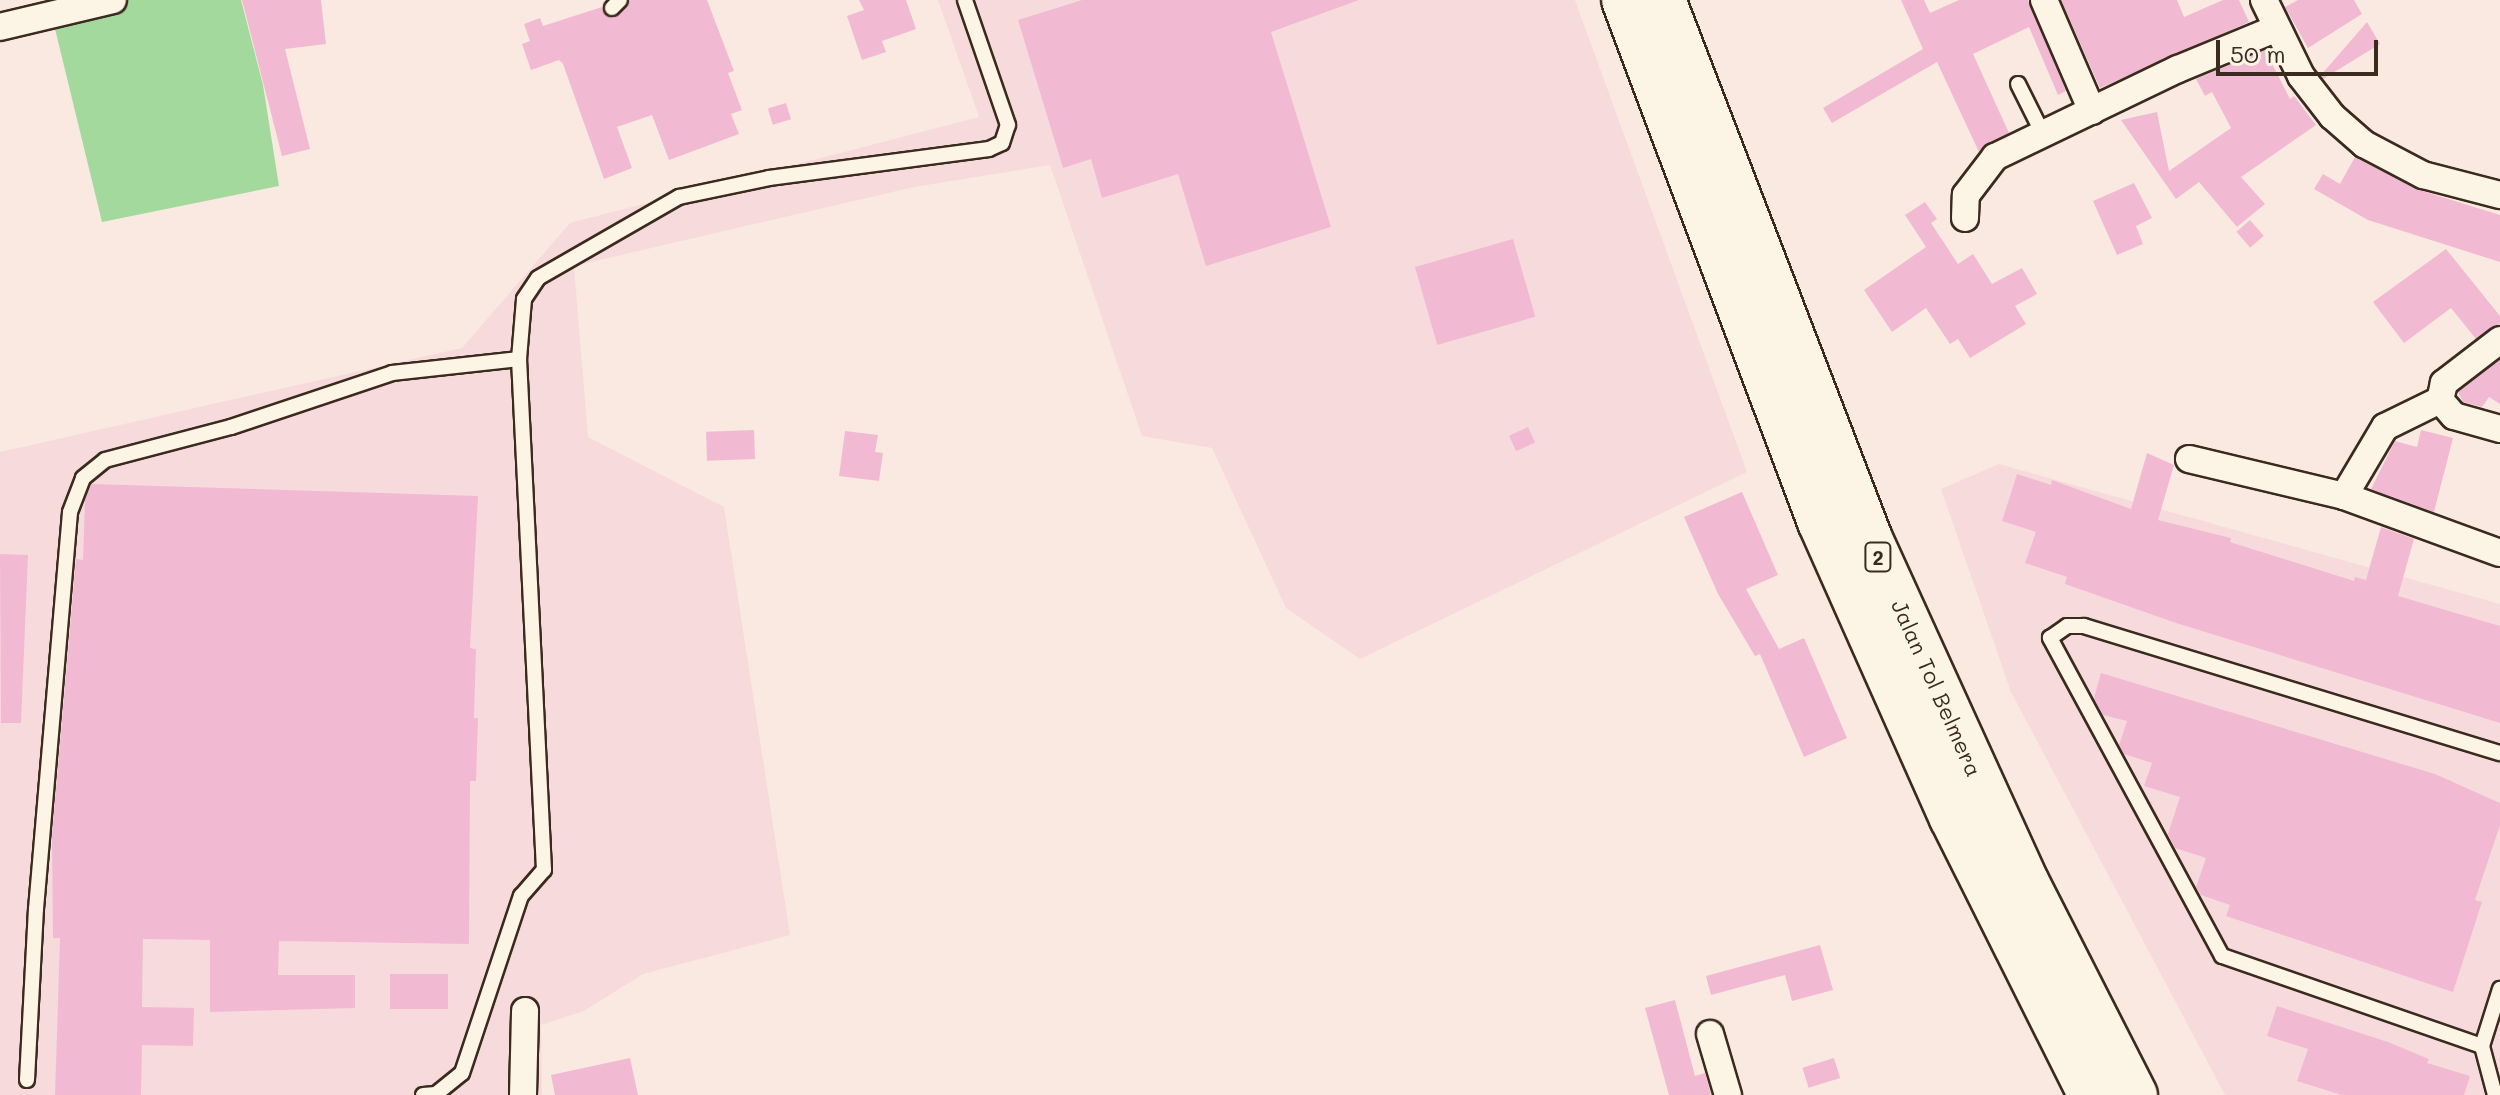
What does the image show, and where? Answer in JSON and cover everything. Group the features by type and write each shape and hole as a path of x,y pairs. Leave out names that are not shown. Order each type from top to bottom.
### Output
{"highway":[{"name":"Jalan Tol Belmera","path":"1624,0 1820,522 1952,818 2091,1095"},
{"name":"Jalan Tol Belmera","path":"1663,0 1870,539 2027,883 2135,1095"}],"street":[{"path":"0,27 113,0"},
{"path":"2044,0 2092,111"},
{"path":"2264,0 2275,29 2324,106 2364,144 2423,175 2500,195"},
{"path":"1965,218 1966,195 1977,174 1995,157 2275,29"},
{"path":"2500,340 2444,383 2440,400 2446,413 2500,429"},
{"path":"2344,496 2385,427 2440,400"},
{"path":"2189,459 2344,496 2500,553"},
{"path":"523,1095 525,1011"},
{"path":"1710,1034 1728,1095"}],"lane":[{"path":"423,1095 436,1094 462,1073 521,896 544,870 519,359 524,299 538,278 679,197 769,178 989,149 1002,143 1008,125 965,0"},
{"path":"2018,84 2043,134"},
{"path":"27,1080 36,909 70,512 83,478 105,460 231,427 392,373 519,359"},
{"path":"2482,1046 2222,956 2050,638 2067,626 2084,626 2500,753"},
{"path":"2495,1095 2482,1046 2500,989"}],"shaded area":[{"path":"938,0 1575,0 1747,472 1360,659 1286,608 1212,448 1142,436 1050,165 914,187 574,266 588,437 724,507 790,935 643,974 584,1011 541,1025 542,1095 0,1095 0,452 462,348 570,223 979,117"},
{"path":"1999,464 2500,604 2500,1095 2225,1095 2011,692 1941,489"}],"green space":[{"path":"48,0 241,0 263,85 279,186 102,222"}],"building":[{"path":"242,0 321,0 326,44 285,49 310,149 282,156"},
{"path":"630,0 707,0 734,71 728,73 742,110 731,114 739,134 669,160 652,115 617,127 632,168 604,179 563,64 559,60 531,70 522,44 530,41 524,24 540,18 543,26 602,7 606,16 614,18"},
{"path":"859,0 906,0 916,29 882,41 886,52 862,60 847,16 864,10"},
{"path":"1082,0 1359,0 1271,32 1331,227 1206,266 1178,174 1102,198 1091,159 1063,168 1018,20"},
{"path":"1901,0 1924,0 1930,13 1959,0 2028,0 2066,91 2058,95 2029,27 1973,54 2009,133 1979,152 1937,62 1832,123 1823,108 1923,49"},
{"path":"2061,0 2177,0 2184,17 2223,0 2239,0 2249,22 2100,88"},
{"path":"2298,0 2354,0 2362,14 2308,48 2285,7"},
{"path":"2367,22 2380,44 2323,79 2321,75"},
{"path":"2265,50 2290,99 2294,96 2316,125 2241,177 2265,204 2237,227 2199,182 2176,199 2121,120 2157,112 2169,171 2231,128 2212,92 2205,96 2196,79"},
{"path":"786,103 791,119 773,125 768,109"},
{"path":"2355,157 2416,189 2500,215 2500,262 2368,220 2314,189 2323,174 2340,184"},
{"path":"2134,183 2152,218 2136,226 2143,244 2117,255 2093,201"},
{"path":"1925,202 1937,219 1931,223 1958,264 1973,254 1992,284 2022,268 2037,294 2015,306 2026,324 1970,358 1958,339 1950,344 1926,308 1892,332 1864,290 1926,247 1905,215"},
{"path":"2250,220 2264,236 2250,248 2236,232"},
{"path":"1513,239 1535,317 1437,345 1415,267"},
{"path":"2446,249 2500,316 2500,324 2476,339 2451,308 2404,343 2373,302"},
{"path":"2500,360 2500,404 2489,397 2482,407 2463,402 2458,392"},
{"path":"1528,427 1535,442 1516,451 1509,436"},
{"path":"754,430 755,459 707,461 706,432"},
{"path":"2421,430 2453,438 2434,512 2371,489 2395,441 2417,447"},
{"path":"845,431 878,435 875,452 883,453 879,481 839,476"},
{"path":"2147,453 2174,465 2158,520 2231,538 2230,542 2354,581 2355,577 2366,580 2381,527 2414,539 2398,596 2500,626 2500,723 2176,623 2065,584 2067,577 2025,563 2036,532 2002,521 2017,474 2051,485 2052,480 2131,509"},
{"path":"91,484 478,496 470,648 476,649 474,718 478,718 476,781 470,781 469,944 279,941 278,975 355,975 355,1008 210,1012 210,940 143,939 142,1007 194,1008 193,1046 142,1045 141,1095 55,1095 60,938 53,938 52,836 76,559 83,560 85,500"},
{"path":"1742,492 1778,575 1746,589 1779,649 1804,638 1847,738 1804,757 1760,654 1755,656 1718,594 1684,517"},
{"path":"0,554 28,555 21,723 1,723"},
{"path":"2101,673 2435,774 2500,803 2500,825 2475,900 2482,902 2453,992 2226,916 2230,905 2201,895 2196,887 2206,858 2175,848 2168,834 2180,797 2144,786 2152,763 2124,754 2119,745 2127,721 2103,715 2094,698"},
{"path":"1820,945 1833,990 1792,1001 1785,975 1711,995 1706,976"},
{"path":"390,974 448,974 448,1009 390,1009"},
{"path":"1675,1000 1695,1076 1705,1073 1711,1095 1669,1095 1645,1008"},
{"path":"2277,1006 2388,1042 2429,1059 2427,1063 2470,1076 2464,1095 2342,1095 2297,1081 2308,1049 2267,1036"},
{"path":"630,1058 638,1095 555,1095 551,1075"},
{"path":"1834,1058 1840,1078 1809,1088 1802,1068"}]}
